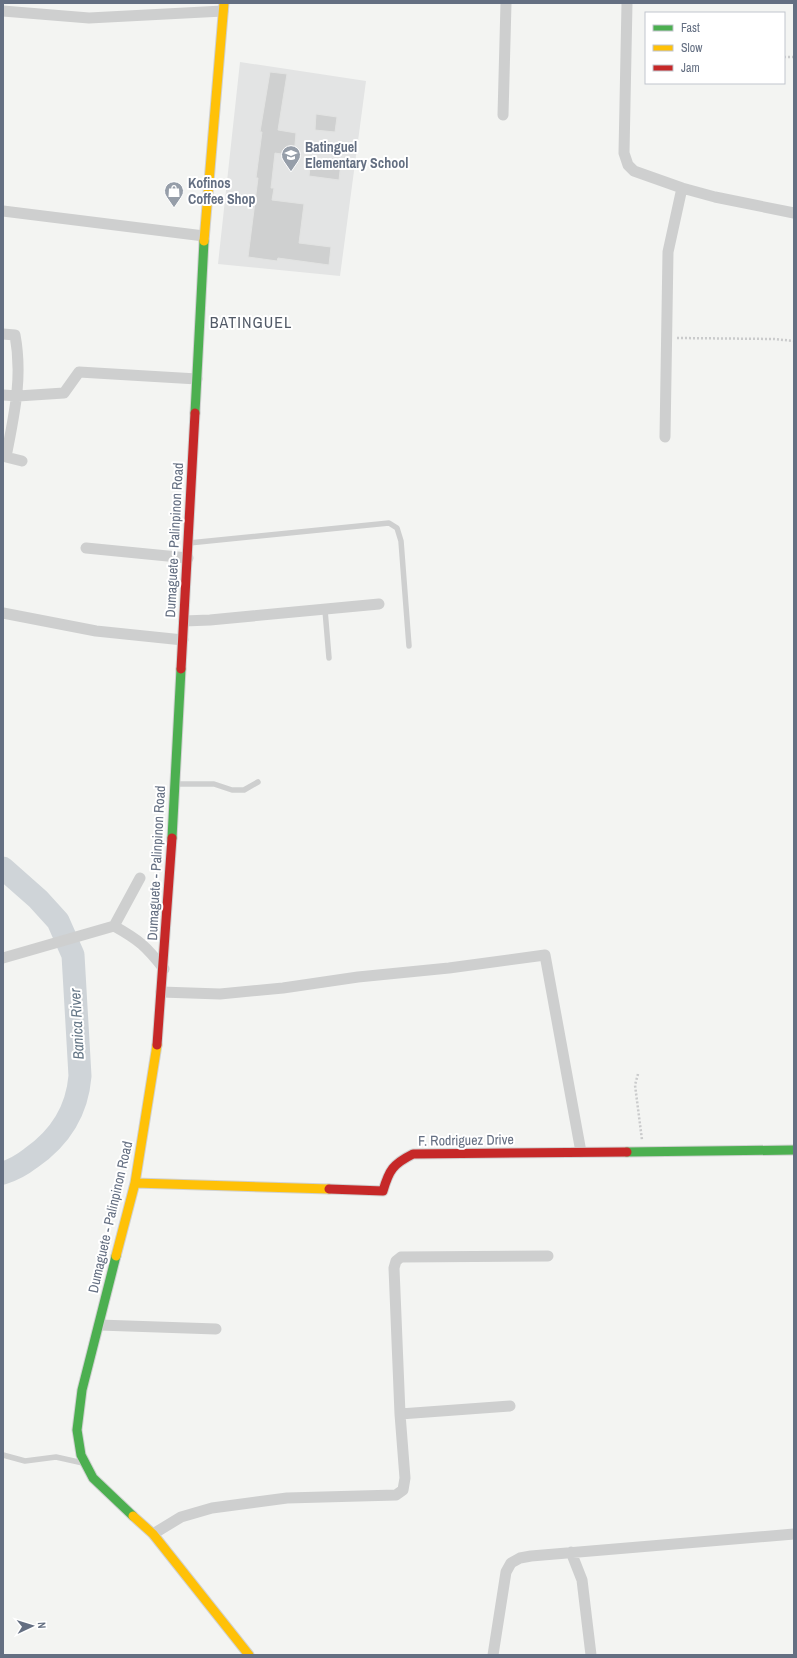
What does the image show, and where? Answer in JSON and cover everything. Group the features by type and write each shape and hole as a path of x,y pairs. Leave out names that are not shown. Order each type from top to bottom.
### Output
{"main road":[{"name":"Dumaguete - Palinpinon Road","path":"223,7 204,236 188,558 164,969 157,1051 135,1183 82,1390 76,1430 81,1455 93,1478 153,1534 249,1655"},
{"name":"F. Rodriguez Drive","path":"135,1183 383,1191 386,1177 395,1162 413,1154 794,1150"}],"street":[{"path":"504,115 506,3"},
{"path":"627,3 624,153 628,165 634,171 682,188 721,199 794,213"},
{"path":"3,11 89,18 223,7"},
{"path":"665,437 665,337 668,252 682,188"},
{"path":"3,210 204,236"},
{"path":"3,334 15,335 18,351 18,396 6,457 22,461"},
{"path":"3,395 18,396 64,394 78,372 196,379"},
{"path":"86,548 188,558"},
{"path":"184,621 325,610 379,604"},
{"path":"3,613 96,631 183,640"},
{"path":"3,958 114,926 140,878"},
{"path":"114,926 148,948 164,969"},
{"path":"161,992 220,994 283,988 358,977 449,968 545,955 581,1152"},
{"path":"153,1534 181,1517 212,1508 287,1498 396,1495 403,1490 405,1478 400,1414 394,1268 396,1261 401,1257 548,1256"},
{"path":"99,1325 216,1329"},
{"path":"400,1414 510,1406"},
{"path":"493,1655 506,1572 511,1563 520,1558 571,1552 794,1534"},
{"path":"571,1552 582,1580 591,1655"}],"lane":[{"path":"188,543 389,523 397,528 401,541 409,646"},
{"path":"325,610 329,658"},
{"path":"174,784 214,784 232,790 244,790 258,782"},
{"path":"3,1455 25,1462 56,1457 86,1464"}],"path":[{"path":"665,337 774,339 794,341"},
{"path":"638,1074 635,1086 637,1108 640,1132 646,1151"}],"shaded area":[{"name":"Batinguel Elementary School","path":"240,62 366,81 340,276 218,264"}],"building":[{"path":"270,72 287,74 278,130 296,133 294,156 275,153 271,188 274,188 272,200 304,204 299,243 331,247 329,265 278,258 277,261 248,257 258,178 256,178 262,132 260,132"},
{"path":"316,114 337,117 335,132 315,130"},
{"path":"311,159 341,162 339,180 309,176"}],"waterway":[{"name":"Banica River","path":"3,868 38,899 58,921 73,955 80,1076 78,1089 71,1112 58,1133 28,1161 3,1173"}],"traffic: fast":[{"path":"195,413 204,241"},
{"path":"172,838 181,669"},
{"path":"627,1152 794,1150"},
{"path":"116,1256 82,1390 77,1430 81,1455 93,1478 133,1516"}],"traffic: slow":[{"path":"204,241 224,3"},
{"path":"116,1256 135,1183 157,1045"},
{"path":"135,1183 329,1189"},
{"path":"133,1516 153,1534 249,1655"}],"traffic: jam":[{"path":"181,669 195,413"},
{"path":"157,1045 172,838"},
{"path":"329,1189 383,1191 387,1178 393,1168 413,1154 627,1152"}],"place":[{"name":"Batinguel Elementary School","path":"291,172"},
{"name":"Kofinos Coffee Shop","path":"174,208"}],"district":[{"name":"BATINGUEL","path":"251,322"}]}
